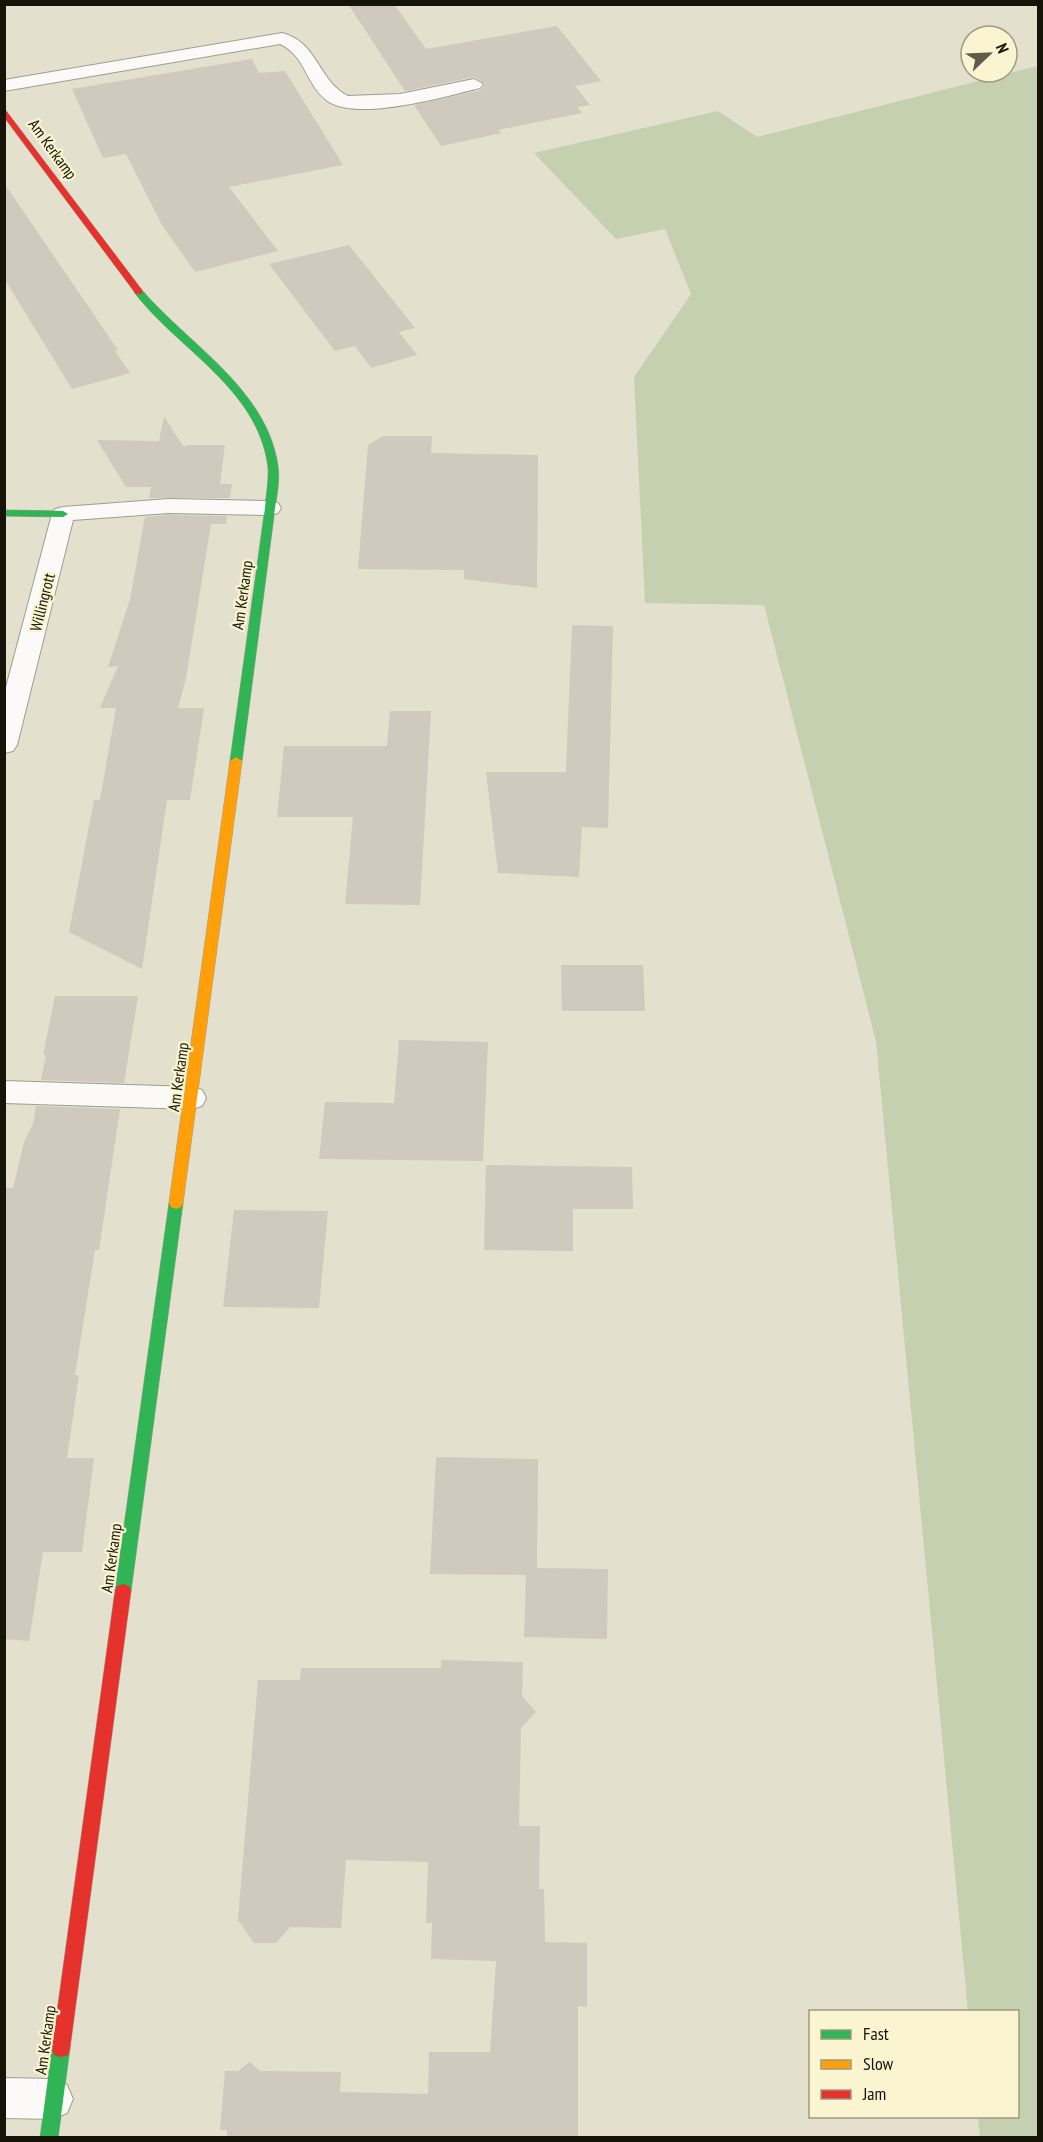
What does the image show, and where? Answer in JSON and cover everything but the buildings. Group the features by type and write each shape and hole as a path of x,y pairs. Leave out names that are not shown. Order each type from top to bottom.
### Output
{"street":[{"name":"Am Kerkamp","path":"4,110 144,301 240,395 256,417 266,440 273,467 270,508 192,1098 49,2138"},
{"path":"4,513 63,514"}],"lane":[{"path":"4,86 282,38 298,43 333,96 345,103 368,103 474,84"},
{"path":"63,514 169,506 270,508"},
{"name":"Willingrott","path":"4,745 63,514"},
{"path":"4,1092 192,1098"},
{"path":"4,2098 53,2099"}],"green space":[{"path":"1038,66 1038,2137 980,2138 978,2118 1019,2118 1019,2010 968,2010 876,1041 764,605 645,603 634,377 691,294 665,229 616,239 534,153 718,111 757,137 967,84 1019,84 1019,71"}],"traffic: fast":[{"path":"139,292 157,313 239,392 255,415 267,439 273,467 270,508 236,761"},
{"path":"4,513 63,514"},
{"path":"123,1591 176,1203"},
{"path":"49,2138 61,2048"}],"traffic: slow":[{"path":"176,1203 236,761"}],"traffic: jam":[{"path":"4,110 139,292"},
{"path":"61,2048 123,1591"}]}
